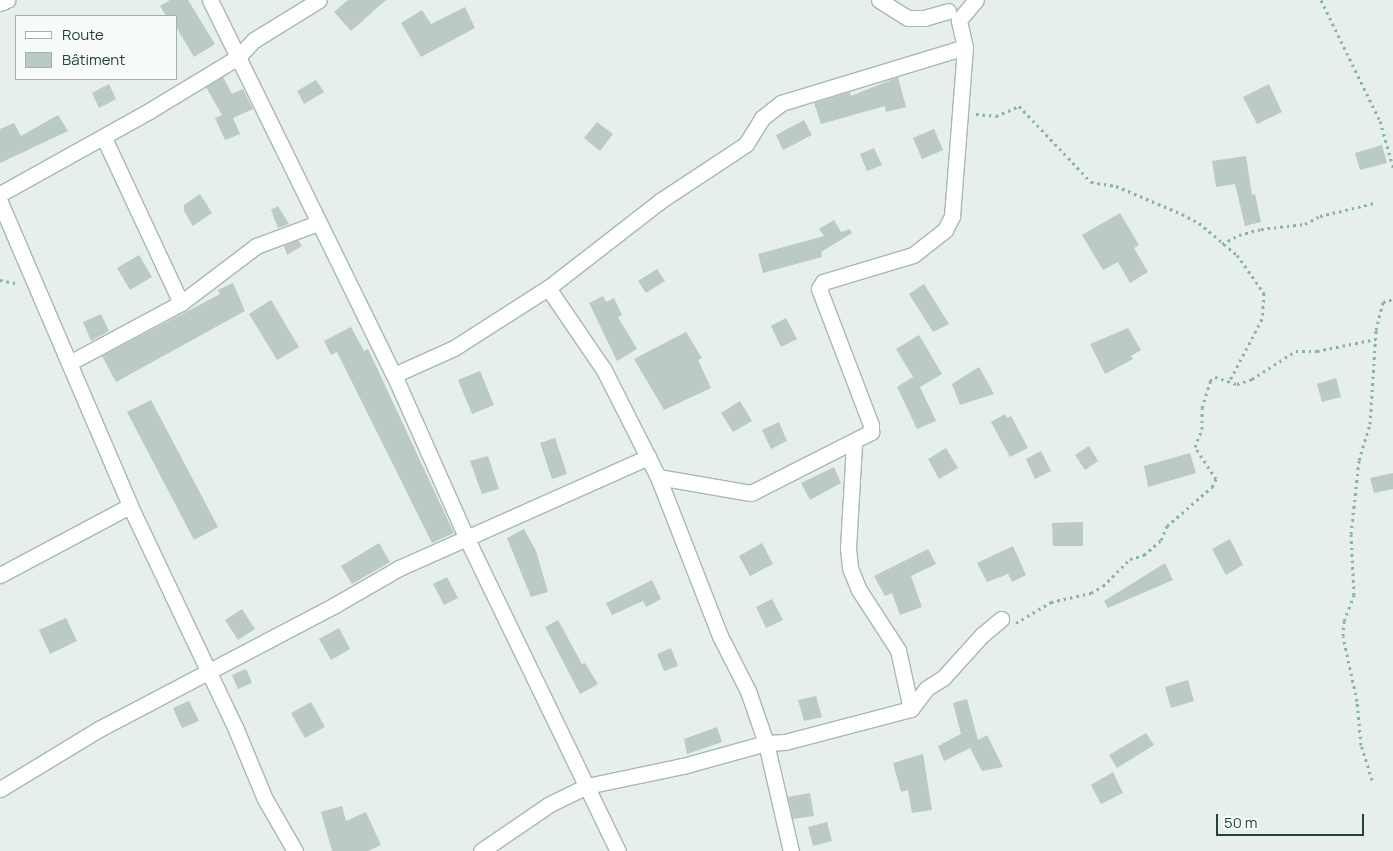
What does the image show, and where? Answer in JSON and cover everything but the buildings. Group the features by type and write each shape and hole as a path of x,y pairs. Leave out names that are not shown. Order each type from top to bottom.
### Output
{"street":[{"path":"0,3 6,0"},
{"path":"210,0 394,375 466,537 618,851"},
{"path":"0,194 104,138 238,57 254,40 319,0"},
{"path":"879,0 908,18 924,18 976,0"},
{"path":"658,478 751,493 854,444 871,432 871,425 819,290 823,282 913,255 945,230 952,216 962,124 961,82 966,47 950,10"},
{"path":"394,375 454,348 548,288 660,201 746,144 762,118 780,103 966,47"},
{"path":"104,138 181,303"},
{"path":"0,202 130,506 209,672 265,799 295,851"},
{"path":"70,362 181,303 256,246 318,223"},
{"path":"548,288 604,370 658,478 720,636 748,691 766,743 791,851"},
{"path":"854,444 848,548 850,568 859,590 898,650 911,709"},
{"path":"0,789 99,729 209,672 399,568 648,457"},
{"path":"0,575 130,506"},
{"path":"481,851 550,804 587,786 683,766 766,743 785,742 911,709 927,688 944,678 982,634 1002,619"}],"path":[{"path":"1321,0 1380,122 1393,167"},
{"path":"962,124 969,115 996,116 1019,106 1091,182 1116,186 1182,214 1199,223 1237,255 1264,293 1262,319 1230,380"},
{"path":"1222,244 1239,235 1261,228 1305,224 1320,216 1375,203"},
{"path":"1372,780 1362,745 1357,701 1343,636 1344,621 1354,595 1351,534 1359,460 1370,424 1376,339 1383,302 1393,299"},
{"path":"1002,619 1011,624 1022,622 1051,602 1092,593 1114,576 1130,559 1144,555 1161,540 1168,526 1212,487 1216,479 1195,447 1202,429 1202,408 1210,381 1215,377 1230,380 1237,384 1252,379 1296,351 1317,351 1376,339"}]}
